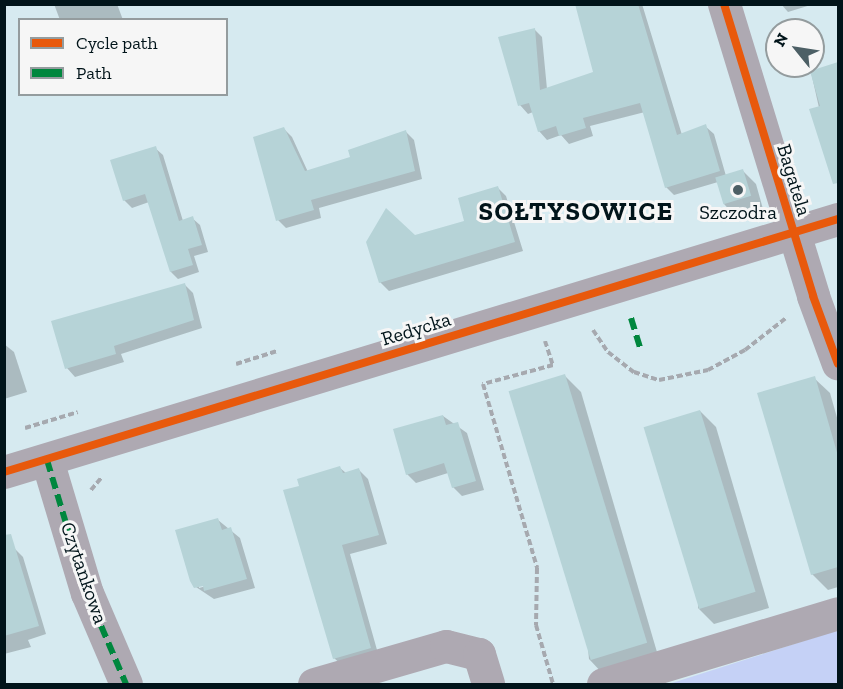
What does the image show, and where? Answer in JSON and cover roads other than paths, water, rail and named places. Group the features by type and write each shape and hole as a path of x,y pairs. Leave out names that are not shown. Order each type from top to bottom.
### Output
{"street":[{"name":"Bagatela","path":"724,4 793,232 838,364"},
{"name":"Redycka","path":"4,472 838,219"},
{"name":"Czytankowa","path":"47,460 87,593 126,684"},
{"path":"603,684 838,613"},
{"path":"314,684 446,646 479,654 488,684"}],"place":[{"name":"Szczodra","path":"738,190"}],"district":[{"name":"SOŁTYSOWICE","path":"576,212"}]}
